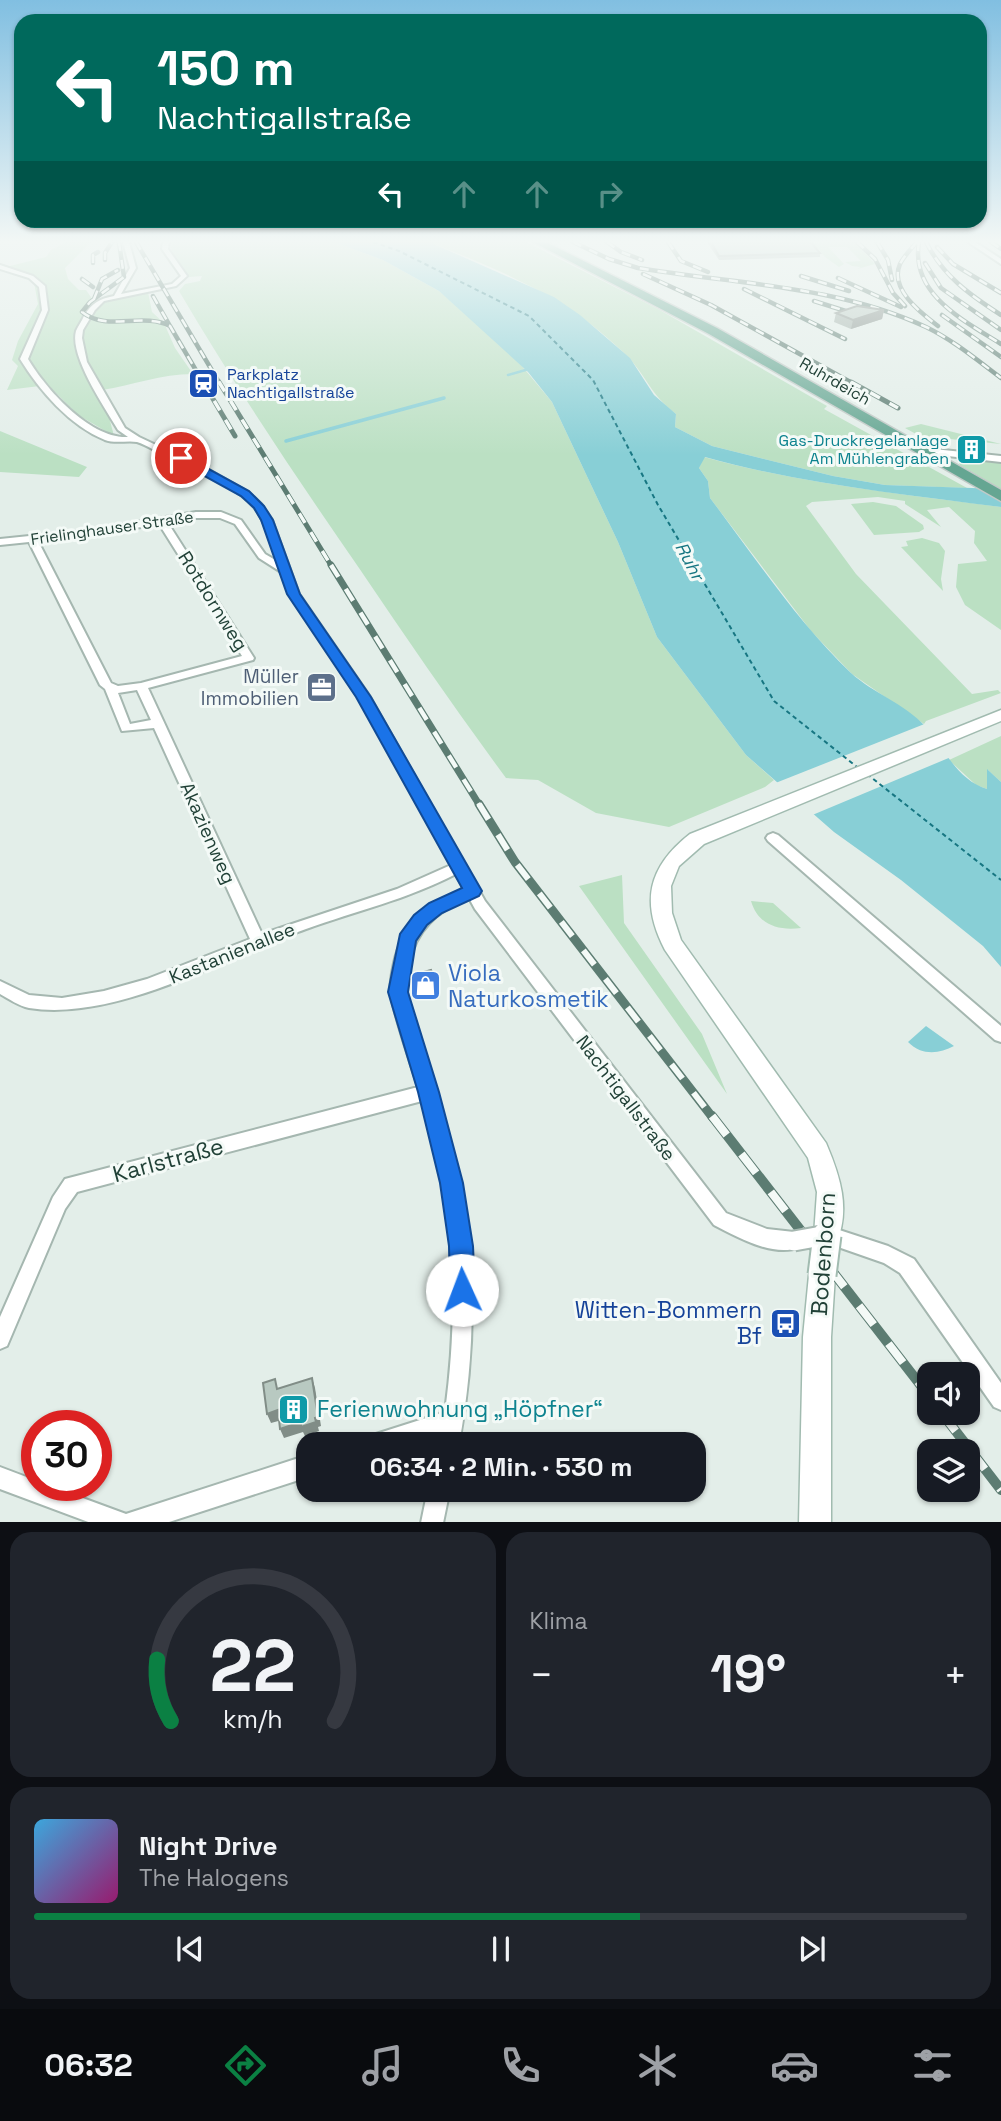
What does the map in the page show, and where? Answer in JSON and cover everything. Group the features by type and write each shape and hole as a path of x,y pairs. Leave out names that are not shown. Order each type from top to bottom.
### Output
{"main road":[{"name":"Ruhrdeich","path":"679,313 1001,496"},
{"name":"Bodenborn","path":"815,1522 817,1337 822,1275 835,1233 828,1176 817,1151 681,959 667,934 658,899 663,876 679,853 697,839 996,718"}],"street":[{"path":"44,313 23,359 30,371 57,400 107,437 125,441 136,439"},
{"name":"Nachtigallstraße","path":"90,313 79,338 83,362 122,430 136,439 181,458 253,499 267,520 294,594 364,697 493,924 720,1219 760,1235 787,1242 835,1233"},
{"path":"924,451 1001,459"},
{"name":"Frielinghauser Straße","path":"0,542 33,540 196,515 231,517 238,522 262,556 284,570"},
{"name":"Rotdornweg","path":"141,686 249,658 162,521"},
{"path":"33,540 94,665 111,689 126,729 159,723"},
{"path":"111,689 141,686"},
{"name":"Akazienweg","path":"141,686 259,943"},
{"path":"772,838 1001,1035"},
{"name":"Kastanienallee","path":"2,992 23,1002 54,1004 83,1001 164,980 299,926 382,901 432,881 460,866"},
{"path":"452,1432 463,1313 461,1246 452,1183 429,1092 398,992 407,939 420,920 436,908 473,891"},
{"name":"Karlstraße","path":"0,1339 59,1203 71,1185 429,1092"},
{"path":"835,1233 907,1266 1001,1400"},
{"path":"414,1432 455,1419"},
{"path":"131,1522 296,1470"},
{"path":"0,1478 121,1522"},
{"path":"432,1522 436,1502"}],"green space":[{"path":"33,313 153,313 164,323 175,348 193,374 158,378 102,390 114,436 78,415 48,385 7,390 18,366 12,360 18,341"},
{"path":"192,313 465,313 521,365 552,402 618,542 657,637 746,755 774,780 765,787 669,827 596,813 538,780 506,778 335,534"},
{"path":"574,313 665,313 827,406 824,409 967,488 885,485 833,476 712,446 675,427 676,414 654,392 634,364"},
{"path":"921,424 1001,444 950,439 949,443 939,447 913,438 916,434 905,428"},
{"path":"0,431 87,467 79,477 0,472"},
{"path":"704,457 815,481 1001,507 1001,630 965,605 956,587 958,564 987,561 974,543 975,531 949,507 927,510 941,527 905,504 905,501 878,497 812,502 806,506 856,574 972,694 998,690 1001,693 924,724 852,674 811,631 710,498 708,481 699,468"},
{"path":"964,457 1001,462 1001,489 960,465 958,460"},
{"path":"873,502 896,506 923,525 924,529 919,532 874,535 851,504"},
{"path":"922,538 939,543 945,551 941,579 943,591 901,547 908,546 906,541"},
{"path":"1001,736 1001,782 988,770 987,789 976,785 949,760"},
{"path":"622,875 624,923 702,1034 727,1094 579,886"},
{"path":"751,901 773,903 801,928 770,925 759,916"}],"water":[{"name":"Ruhr","path":"463,313 577,313 630,358 654,395 676,414 675,427 712,446 833,476 885,485 1001,489 1001,507 815,481 705,457 699,468 708,481 710,498 795,611 831,653 860,680 917,718 967,778 987,789 987,769 1001,782 1001,967 983,946 901,880 834,832 746,755 657,637 618,542 552,402 528,372"},
{"path":"926,1026 954,1046 931,1052 913,1047 908,1042"}],"pier":[{"path":"927,723 951,757 810,816 773,784"}],"building":[{"path":"836,313 875,313 853,320"},
{"path":"431,970 436,982 417,987 413,975"},
{"name":"Ferienwohnung „Höpfner“","path":"312,1378 318,1417 315,1418 316,1422 301,1427 301,1422 280,1429 278,1410 267,1414 263,1383 275,1379 277,1389"}],"waterway":[{"path":"508,375 529,369"},
{"path":"286,441 444,398"}],"ferry route":[{"path":"523,313 593,380 658,505 774,701 857,767"},
{"path":"867,774 1001,880"}],"railway":[{"path":"84,313 102,321 148,321 170,326"},
{"path":"163,313 170,326"},
{"path":"178,313 220,384"},
{"path":"726,313 854,384"},
{"path":"793,313 845,339"},
{"path":"892,313 946,338 1001,378"},
{"path":"922,313 938,326"},
{"path":"953,313 1001,344"},
{"path":"977,313 1001,330"},
{"path":"942,315 1001,357"},
{"path":"170,326 204,384"},
{"path":"203,382 235,436"},
{"path":"219,382 332,567"},
{"path":"851,382 898,408"},
{"path":"331,565 480,806"},
{"path":"479,804 515,862 713,1118"},
{"path":"712,1116 917,1381"},
{"path":"951,1425 1001,1490"}],"place":[{"name":"Parkplatz Nachtigallstraße","path":"204,383"},
{"name":"Gas-Druckregelanlage Am Mühlengraben","path":"972,449"},
{"name":"Müller Immobilien","path":"322,687"},
{"name":"Viola Naturkosmetik","path":"425,986"},
{"name":"Witten-Bommern Bf","path":"785,1323"},
{"name":"Ferienwohnung „Höpfner“","path":"294,1409"}],"route":[{"path":"181,458 245,494 258,506 267,520 294,594 364,697 473,891 454,898 420,920 407,939 399,972 398,992 429,1092 452,1183 461,1246 462,1290"}]}
